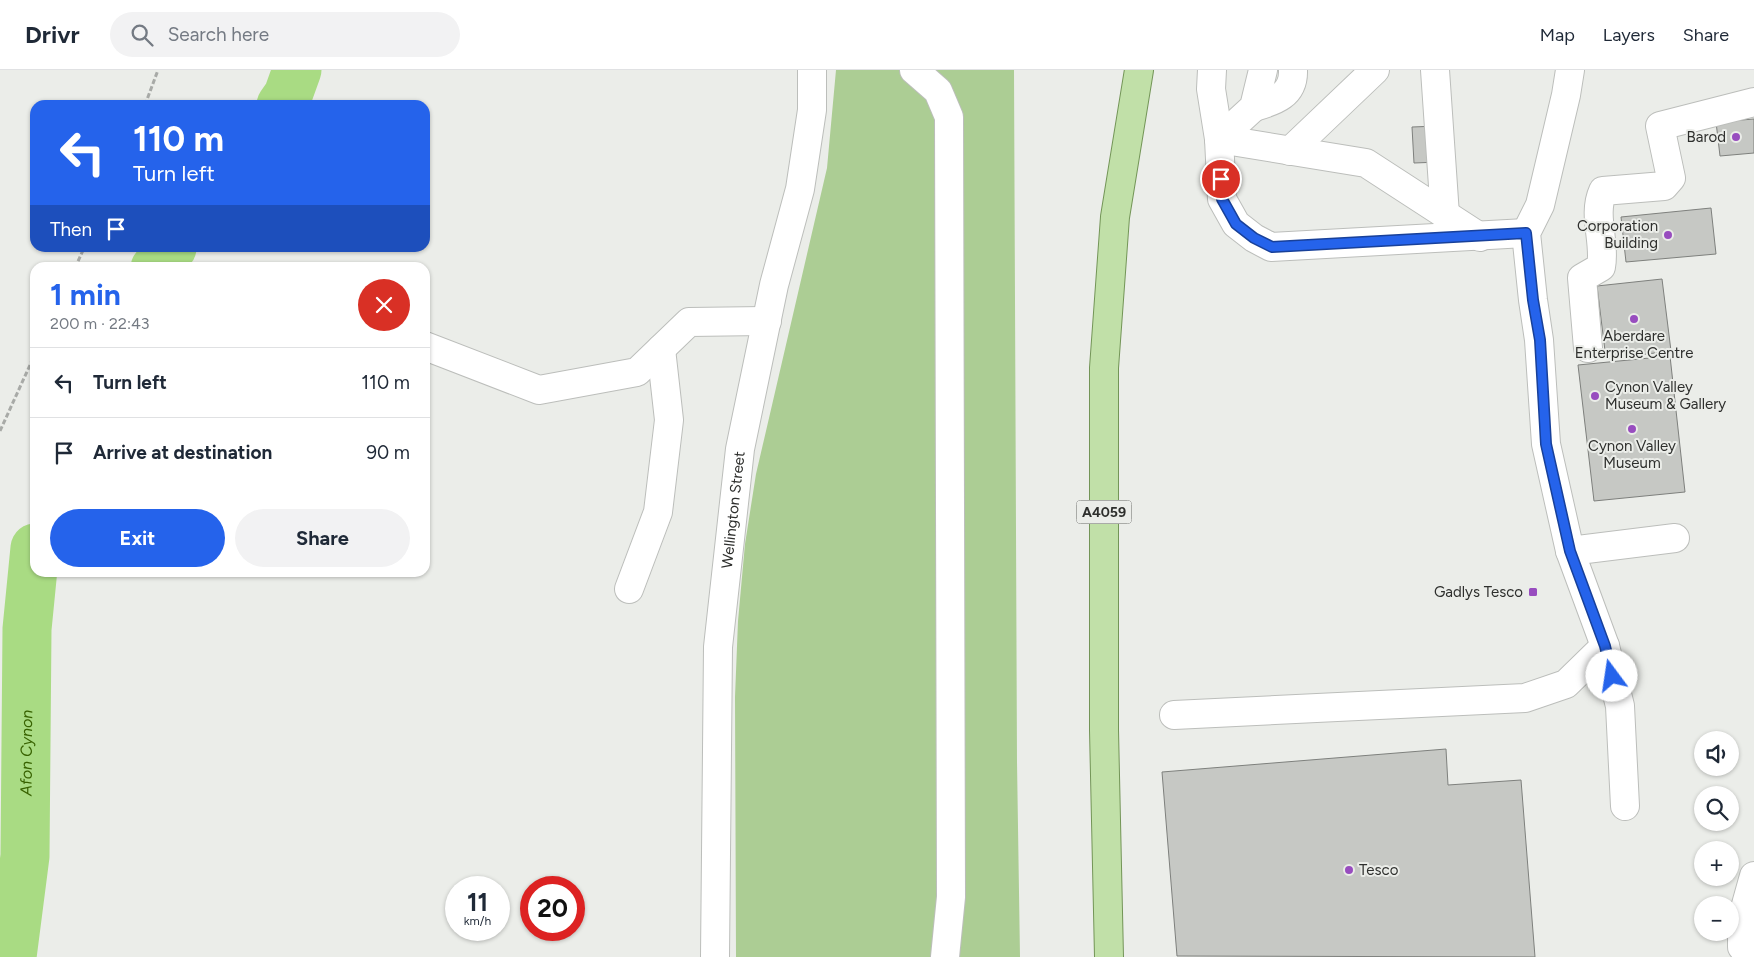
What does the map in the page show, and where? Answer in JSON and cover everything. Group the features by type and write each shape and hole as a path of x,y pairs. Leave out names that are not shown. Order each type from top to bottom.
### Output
{"main road":[{"name":"A4059","path":"1109,957 1104,730 1104,368 1115,217 1139,70"}],"street":[{"name":"Wellington Street","path":"716,957 718,647 740,448 774,285 800,189 812,110 812,70"},
{"path":"914,70 938,91 949,117 951,897 945,957"},
{"path":"1212,70 1211,89 1219,139 1222,199 1236,224 1254,238 1272,247 1526,233"},
{"path":"1254,107 1263,70"},
{"path":"1219,139 1254,107 1275,101 1290,89 1293,70"},
{"path":"1290,150 1375,70"},
{"path":"1435,70 1446,214"},
{"path":"1570,70 1566,95 1540,205 1526,233 1533,300 1540,340 1546,444 1570,551 1605,646 1620,706 1625,806"},
{"path":"1588,348 1582,278 1601,267 1603,256 1599,200 1603,191 1664,186 1671,178 1660,126 1754,102"},
{"path":"1219,139 1366,163 1480,237"},
{"path":"430,348 539,390 637,372 688,322 767,321"},
{"path":"629,589 658,512 669,420 661,349"},
{"path":"1570,551 1675,538"},
{"path":"1174,715 1526,698 1566,684 1605,646"},
{"path":"1751,957 1742,948 1742,919 1754,876"}],"path":[{"path":"147,100 158,70"},
{"path":"0,431 30,365"}],"green space":[{"path":"836,70 1014,70 1017,762 1020,957 736,957 735,697 738,621 745,544 756,474 827,168"}],"building":[{"name":"Barod","path":"1754,119 1754,153 1720,156 1716,122"},
{"path":"1438,126 1440,162 1414,163 1412,127"},
{"name":"Corporation Building","path":"1711,208 1716,254 1626,262 1621,217"},
{"name":"Aberdare Enterprise Centre","path":"1662,279 1671,351 1606,359 1597,286"},
{"name":"Cynon Valley Museum","path":"1670,356 1685,492 1594,501 1578,365"},
{"name":"Tesco","path":"1446,749 1448,785 1521,780 1535,957 1177,956 1162,772"}],"waterway":[{"name":"Afon Cynon","path":"284,100 297,70"},
{"name":"Afon Cynon","path":"160,262 169,252"},
{"name":"Afon Cynon","path":"12,957 25,856 27,629 32,577"}],"place":[{"name":"Barod","path":"1736,137"},
{"name":"Corporation Building","path":"1668,235"},
{"name":"Aberdare Enterprise Centre","path":"1634,319"},
{"name":"Cynon Valley Museum & Gallery","path":"1595,396"},
{"name":"Cynon Valley Museum","path":"1632,429"},
{"name":"Gadlys Tesco","path":"1533,592"},
{"name":"Tesco","path":"1349,870"}],"route":[{"path":"1221,179 1222,199 1236,224 1254,238 1272,247 1526,233 1533,300 1540,340 1546,444 1570,551 1605,646 1612,676"}]}
